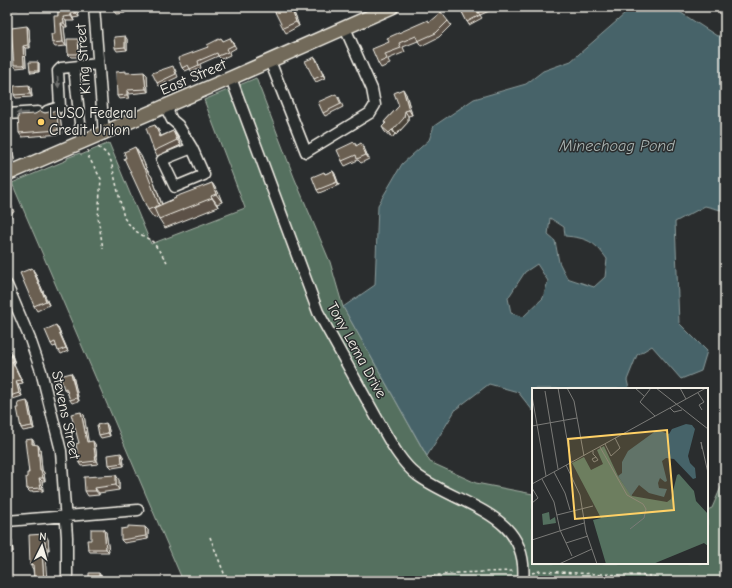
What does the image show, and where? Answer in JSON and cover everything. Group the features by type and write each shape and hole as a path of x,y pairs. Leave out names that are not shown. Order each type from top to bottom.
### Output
{"main road":[{"name":"East Street","path":"8,174 89,145 104,134 392,7"}],"street":[{"name":"King Street","path":"94,7 104,134"},
{"path":"270,61 306,152 370,113 375,105 372,89 345,28"},
{"path":"7,114 42,111 60,107 58,70 61,68 98,64"},
{"path":"74,67 89,145"},
{"name":"Tony Lema Drive","path":"231,78 318,312 395,450 410,468 428,483 476,507 505,525 517,541 524,564 523,578"},
{"path":"170,106 175,110 178,118 178,125 192,148"},
{"path":"7,151 8,174"},
{"name":"Stevens Street","path":"7,285 30,339 49,398 61,451 67,581"},
{"path":"7,521 138,510"}],"path":[{"path":"103,250 98,217 101,179 88,156 89,145 102,149 111,161 124,218 134,230 153,242 167,262"},
{"path":"210,537 227,581"},
{"path":"390,581 484,571 509,571 523,578 540,571 653,576 658,581"},
{"path":"596,574 603,576 607,581"}],"green space":[{"path":"256,78 294,177 330,262 343,307 430,462 476,483 532,494 532,564 708,564 708,510 712,508 725,478 725,581 183,581 12,183 67,160 67,158 80,153 81,155 109,143 151,244 245,208 204,100"}],"water":[{"name":"Minechoag Pond","path":"633,7 672,7 717,36 725,35 725,211 705,206 675,222 679,323 707,351 701,371 681,379 652,346 637,355 627,380 629,388 532,388 532,410 518,392 489,384 456,409 427,456 343,307 375,285 378,205 402,164 429,140 434,126 474,99 526,84 543,71 571,61","holes":["550,218 564,227 565,236 585,239 594,244 607,259 605,277 594,287 567,278 559,262 555,241 548,235","537,264 548,281 543,298 523,317 511,313 508,298 525,272"]}],"building":[{"path":"58,7 75,7 76,13 71,14 71,16 63,17 64,23 61,23 63,42 52,43 51,34 55,34 54,16 58,16"},
{"path":"113,7 122,7 122,9 113,10"},
{"path":"287,7 290,11 292,10 296,22 283,28 273,8"},
{"path":"470,7 487,8 478,12 480,15 467,22 462,12"},
{"path":"441,12 448,21 436,33 418,41 416,36 399,43 401,48 385,54 387,59 378,63 372,49 389,42 387,38 428,20 429,22"},
{"path":"27,26 28,45 23,46 24,65 14,65 11,28"},
{"path":"125,36 125,47 115,48 114,37"},
{"path":"221,38 223,41 230,38 234,45 226,49 228,52 218,56 217,53 198,61 199,65 190,69 188,65 182,68 178,58 208,47 207,45"},
{"path":"67,39 78,39 79,54 68,54"},
{"path":"315,57 323,75 314,79 305,61"},
{"path":"29,62 38,62 38,71 30,71"},
{"path":"173,66 176,74 157,83 152,73"},
{"path":"126,71 126,73 144,72 146,89 127,90 127,95 117,96 116,72"},
{"path":"29,85 30,94 14,95 14,86"},
{"path":"403,89 409,110 405,111 404,118 389,133 382,127 386,123 384,122 399,106 394,93"},
{"path":"336,94 341,104 323,113 318,102"},
{"name":"LUSO Federal Credit Union","path":"57,110 58,130 19,133 18,115 35,114 40,111 45,113"},
{"path":"155,125 160,137 173,131 177,140 154,151 146,128"},
{"path":"354,142 356,146 361,143 366,155 357,159 356,155 342,161 337,150"},
{"path":"135,147 144,169 145,168 159,205 148,210 124,158 126,158 124,152"},
{"path":"333,171 337,182 317,190 312,177 324,172 325,174"},
{"path":"212,183 216,194 211,196 212,198 159,219 154,208 176,198 175,197"},
{"path":"8,201 12,209 7,210"},
{"path":"32,268 46,301 34,306 20,273"},
{"path":"56,325 66,348 58,351 55,342 51,344 45,330"},
{"path":"7,345 13,360 12,361 21,380 16,381 19,393 10,396 7,385"},
{"path":"71,373 77,398 70,400 66,388 64,389 60,376"},
{"path":"27,401 32,426 21,428 17,408 19,408 18,403"},
{"path":"81,412 87,442 93,441 96,461 79,463 76,444 79,443 71,414"},
{"path":"106,423 108,433 99,435 97,425"},
{"path":"32,439 32,444 38,445 40,470 43,478 39,478 41,488 27,489 26,477 27,473 29,473 25,440"},
{"path":"121,453 122,463 109,465 108,455"},
{"path":"116,475 116,485 95,488 96,491 85,491 84,477"},
{"path":"128,526 145,527 146,536 121,540 121,529 128,528"},
{"path":"91,529 104,529 106,549 88,549 87,540 91,540"},
{"path":"45,534 45,545 43,545 44,551 42,551 44,581 31,581 31,578 34,578 33,564 30,565 29,535"},
{"path":"9,538 11,548 7,549 7,539"},
{"path":"89,573 99,573 99,581 89,581"}],"place":[{"name":"LUSO Federal Credit Union","path":"41,122"}]}
